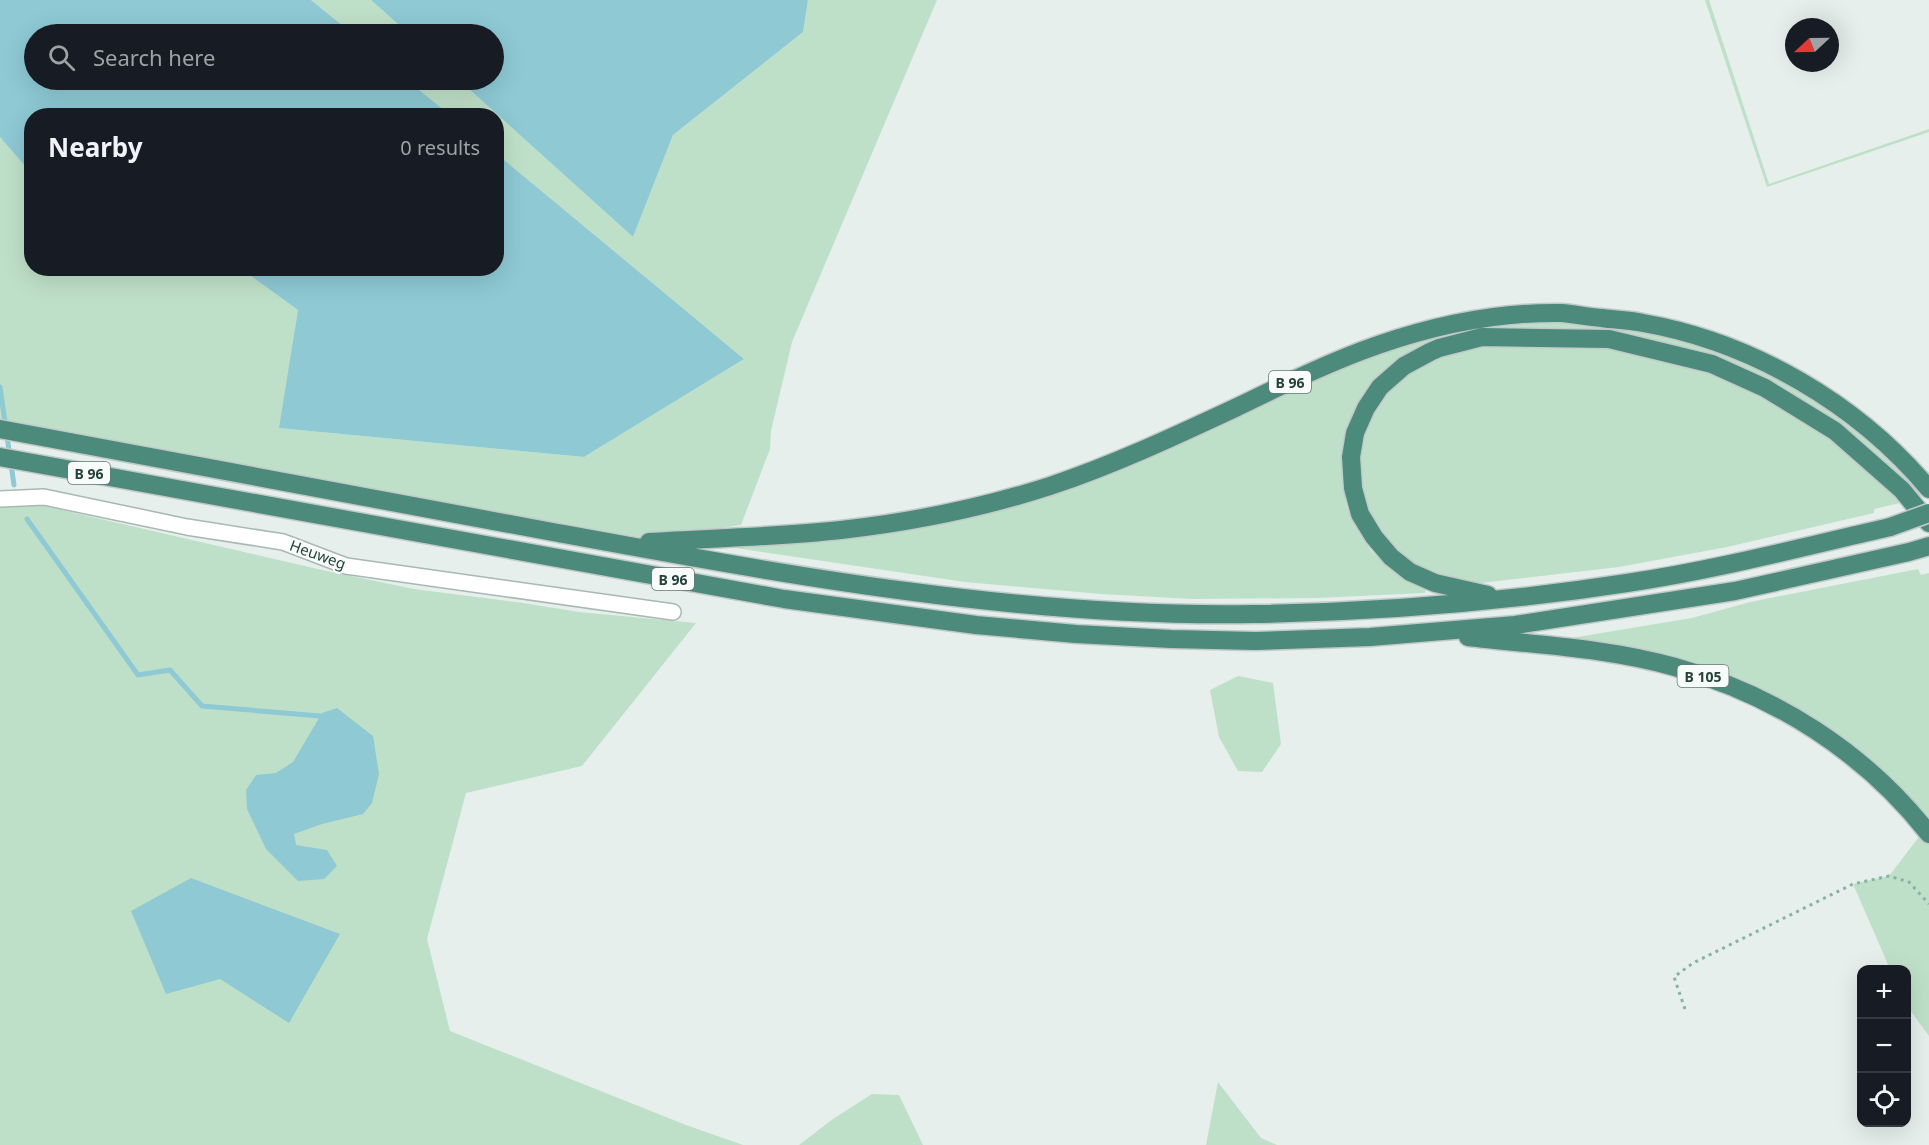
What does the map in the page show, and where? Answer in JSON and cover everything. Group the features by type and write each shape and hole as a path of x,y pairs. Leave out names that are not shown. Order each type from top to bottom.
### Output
{"highway":[{"name":"B 96","path":"617,544 838,530 968,509 1047,487 1117,462 1298,378 1378,345 1467,322 1509,316 1562,313 1643,323 1693,335 1741,352 1773,367 1825,397 1863,424 1889,447 1929,489"},
{"name":"B 96","path":"1508,599 1435,583 1410,573 1391,557 1374,537 1360,514 1353,488 1351,458 1355,434 1366,408 1380,387 1404,366 1430,352 1482,337 1609,339 1712,364 1765,388 1835,431 1902,490 1929,523"},
{"name":"B 96","path":"0,429 617,544 880,588 1087,609 1170,613 1253,614 1368,610 1508,599 1629,583 1726,565 1890,527 1929,513"},
{"name":"B 96","path":"0,457 784,599 976,626 1100,635 1255,641 1370,638 1515,625 1735,591 1929,546"},
{"name":"B 105","path":"1428,633 1595,651 1673,666 1737,688 1809,725 1845,750 1904,804 1929,834"}],"street":[{"name":"Heuweg","path":"0,499 44,497 187,527 283,542 346,566 673,612"}],"path":[{"path":"1685,1009 1674,977 1693,963 1853,884 1889,876 1909,882 1929,904"}],"green space":[{"path":"311,0 371,0 398,24 341,24"},
{"path":"808,0 937,0 792,342 771,431 770,449 741,525 617,544 0,425 0,137 24,165 24,276 251,276 298,310 280,428 584,457 744,359 504,160 504,121 633,237 673,135 803,32"},
{"path":"1705,0 1709,0 1769,184 1929,129 1929,132 1767,187"},
{"path":"419,90 470,90 490,108 441,108"},
{"path":"1537,322 1574,323 1651,332 1680,339 1772,374 1839,416 1875,446 1924,494 1915,497 1812,409 1594,331 1538,328 1485,332 1372,384 1354,412 1343,446 1342,478 1347,508 1371,551 1392,570 1426,589 1425,593 1317,598 1192,599 1101,594 965,582 708,544 925,524 1297,388 1380,353 1461,330"},
{"path":"1488,345 1611,346 1657,356 1696,368 1772,401 1807,422 1871,473 1900,503 1874,509 1874,513 1727,547 1619,567 1481,583 1454,581 1405,562 1367,521 1356,461 1369,415 1401,375 1427,360"},
{"path":"40,505 414,589 579,612 696,623 582,766 466,793 427,939 450,1031 686,1125 743,1145 0,1145 0,506"},
{"path":"1918,569 1921,575 1929,573 1929,826 1767,696 1553,641 1692,618 1750,602"},
{"path":"1238,676 1273,683 1281,744 1262,772 1238,771 1219,737 1210,690"},
{"path":"1925,829 1929,834 1929,1036 1911,1011 1911,965 1888,965 1853,884 1889,876"},
{"path":"1218,1082 1261,1138 1277,1145 1206,1145"},
{"path":"872,1094 899,1095 923,1145 799,1145 833,1119"}],"water":[{"path":"0,0 311,0 341,24 24,24 24,90 419,90 441,108 24,108 24,165 0,137"},
{"path":"371,0 808,0 803,32 673,135 633,237 504,121 504,108 490,108 470,90 504,90 504,24 398,24"},
{"path":"504,160 744,359 584,457 279,428 298,310 251,276 504,276"},
{"path":"337,708 373,736 379,774 372,803 363,814 322,824 294,834 296,845 327,850 337,866 324,879 298,881 266,849 247,809 246,790 256,775 276,773 293,762 322,713"},
{"path":"191,878 340,934 289,1023 220,979 166,994 131,911"}],"waterway":[{"path":"0,387 14,485"},
{"path":"27,519 138,675 170,670 202,706 320,716"}]}
